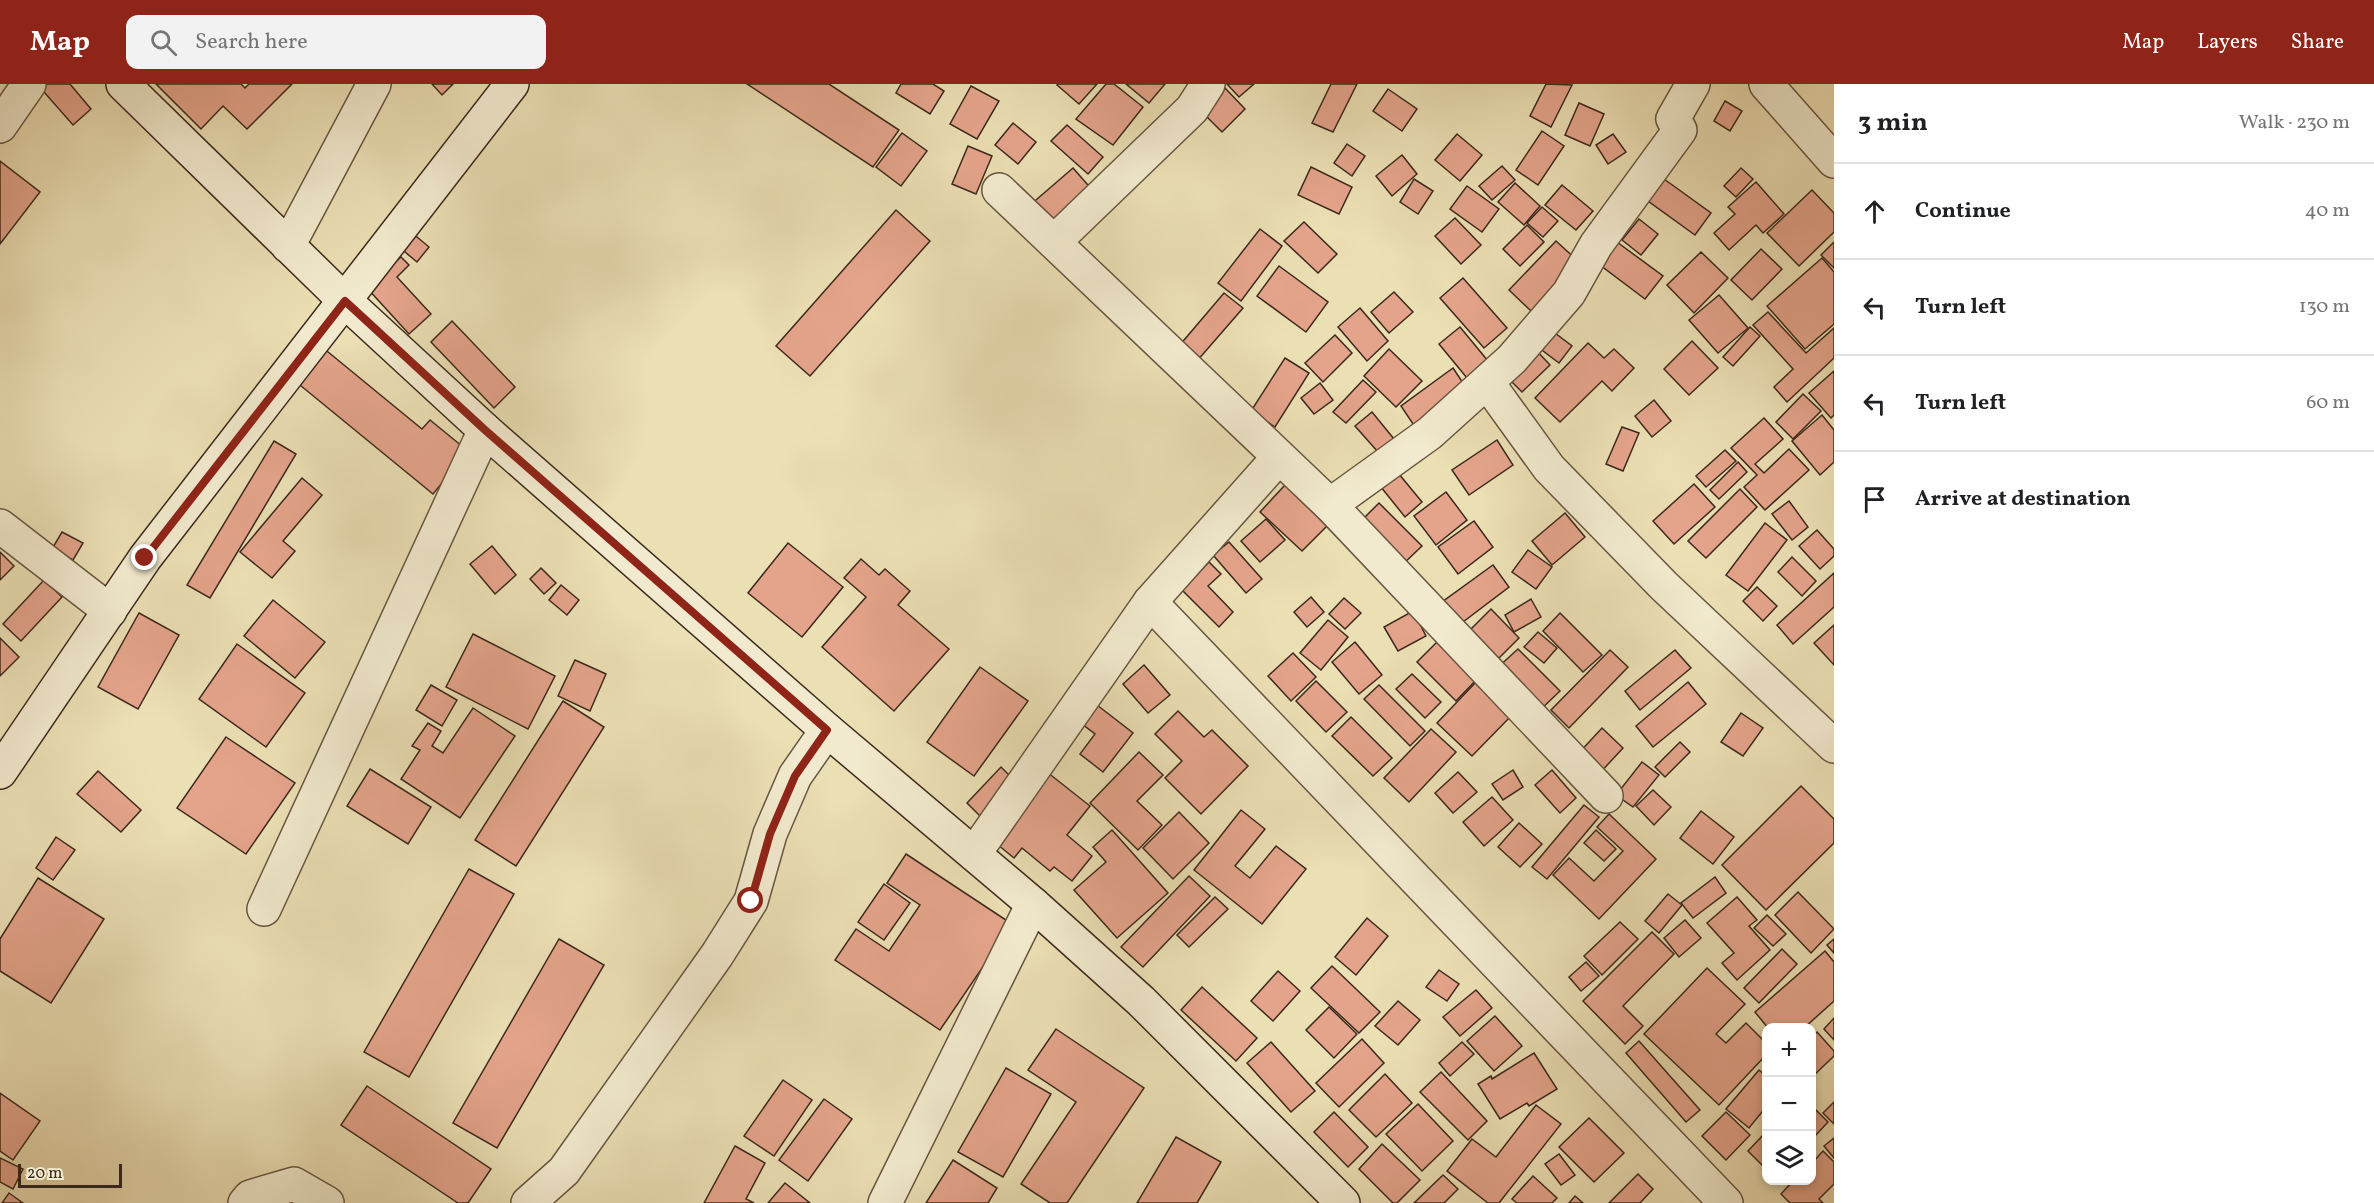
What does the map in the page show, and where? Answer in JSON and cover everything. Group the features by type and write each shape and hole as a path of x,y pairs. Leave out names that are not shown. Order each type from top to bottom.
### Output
{"street":[{"path":"0,126 29,84"},
{"path":"123,84 345,301 485,430 827,730 1033,904 1141,1001 1343,1203"},
{"path":"288,246 374,84"},
{"path":"4,755 110,611 145,558 512,84"},
{"path":"1054,242 1192,109 1208,84"},
{"path":"1766,84 1834,160"},
{"path":"1330,505 1430,433 1512,359 1569,292 1596,245 1680,130 1673,119 1684,85"},
{"path":"999,190 1330,505 1606,796"},
{"path":"1486,382 1549,468 1664,586 1834,746"},
{"path":"264,909 485,430"},
{"path":"974,854 1150,602 1279,457"},
{"path":"0,526 110,611"},
{"path":"1150,602 1726,1203"},
{"path":"528,1203 564,1171 723,946 751,901 770,834 795,776 827,730"},
{"path":"885,1203 1033,904"},
{"path":"245,1203 250,1197 294,1184 327,1203"}],"building":[{"path":"37,84 70,84 91,109 73,125"},
{"path":"156,84 241,84 245,88 249,84 292,84 247,129 223,106 201,129"},
{"path":"432,84 453,84 442,95"},
{"path":"747,84 829,84 899,130 873,167"},
{"path":"901,84 933,84 944,91 930,114 896,93"},
{"path":"1058,84 1097,84 1079,104"},
{"path":"1106,84 1114,84 1143,107 1113,145 1076,119"},
{"path":"1126,84 1165,84 1149,103"},
{"path":"1227,84 1254,84 1239,97"},
{"path":"1331,84 1357,84 1333,132 1312,123"},
{"path":"1546,84 1572,85 1551,127 1530,116"},
{"path":"971,86 999,101 977,139 950,124"},
{"path":"1225,88 1245,109 1222,132 1202,112"},
{"path":"1388,89 1417,109 1402,131 1373,111"},
{"path":"1725,101 1742,111 1730,131 1714,121"},
{"path":"1579,103 1604,114 1590,146 1565,135"},
{"path":"1013,123 1036,142 1018,164 995,145"},
{"path":"1067,125 1103,157 1088,174 1051,141"},
{"path":"1542,131 1564,146 1538,185 1516,170"},
{"path":"902,133 927,151 901,186 876,167"},
{"path":"1457,134 1482,155 1460,181 1435,160"},
{"path":"1613,134 1626,152 1608,164 1596,145"},
{"path":"1347,144 1365,156 1352,176 1334,163"},
{"path":"968,146 992,156 976,194 952,184"},
{"path":"1402,155 1417,174 1392,196 1376,176"},
{"path":"0,161 40,192 0,244"},
{"path":"1502,166 1515,180 1492,200 1479,186"},
{"path":"1311,167 1352,187 1339,214 1298,195"},
{"path":"1073,168 1094,192 1051,230 1029,206"},
{"path":"1741,168 1753,179 1736,197 1724,186"},
{"path":"1414,179 1433,191 1418,214 1400,202"},
{"path":"1664,179 1711,213 1695,235 1648,201"},
{"path":"1756,182 1784,214 1763,233 1756,225 1729,250 1714,233 1735,214 1728,207"},
{"path":"1515,183 1540,206 1524,225 1498,202"},
{"path":"1562,185 1593,211 1576,230 1545,205"},
{"path":"1467,186 1499,209 1482,232 1450,209"},
{"path":"1812,190 1834,213 1834,232 1799,266 1767,233"},
{"path":"1542,207 1558,221 1543,237 1527,223"},
{"path":"896,210 930,241 810,376 776,346"},
{"path":"1455,218 1481,245 1461,264 1435,236"},
{"path":"1639,219 1658,234 1641,255 1622,240"},
{"path":"1304,222 1337,254 1318,273 1284,241"},
{"path":"1527,225 1544,242 1520,266 1503,249"},
{"path":"1260,229 1282,246 1241,301 1218,283"},
{"path":"411,232 429,247 417,262 399,247"},
{"path":"1556,241 1579,262 1531,311 1509,290"},
{"path":"1617,242 1663,276 1645,299 1600,265"},
{"path":"1834,242 1834,268 1821,255"},
{"path":"1761,249 1782,269 1752,300 1731,280"},
{"path":"1701,252 1728,278 1694,313 1667,285"},
{"path":"401,257 409,265 397,277 431,314 409,334 367,288"},
{"path":"1822,258 1834,272 1834,324 1805,349 1767,306"},
{"path":"1279,266 1328,302 1306,332 1257,296"},
{"path":"1463,278 1507,328 1484,348 1440,298"},
{"path":"1394,292 1413,312 1389,333 1371,312"},
{"path":"1224,293 1243,308 1197,361 1179,346"},
{"path":"1719,295 1748,328 1718,353 1689,320"},
{"path":"1360,308 1388,341 1367,361 1338,327"},
{"path":"1768,312 1806,353 1834,328 1834,358 1787,402 1774,387 1793,369 1753,325"},
{"path":"452,321 515,387 494,408 431,342"},
{"path":"1460,327 1488,361 1467,378 1439,344"},
{"path":"1547,327 1572,346 1559,363 1534,344"},
{"path":"1750,327 1760,336 1733,366 1723,357"},
{"path":"1335,335 1352,353 1323,382 1305,363"},
{"path":"1692,341 1718,368 1689,395 1664,369"},
{"path":"1588,343 1604,358 1614,349 1634,368 1612,391 1602,381 1560,422 1535,398"},
{"path":"322,347 422,429 430,420 468,451 433,494 295,381"},
{"path":"1534,348 1550,365 1522,392 1505,375"},
{"path":"1389,349 1422,381 1396,407 1364,376"},
{"path":"1285,358 1309,373 1275,427 1251,411"},
{"path":"1453,368 1467,389 1415,427 1401,406"},
{"path":"1834,371 1834,415 1831,418 1809,393"},
{"path":"1363,380 1376,392 1346,423 1333,412"},
{"path":"1320,383 1333,400 1314,414 1301,398"},
{"path":"1803,394 1821,411 1793,439 1776,422"},
{"path":"1654,400 1671,421 1652,437 1635,416"},
{"path":"1372,412 1394,439 1378,452 1355,426"},
{"path":"1822,415 1834,430 1834,462 1820,475 1792,441"},
{"path":"1764,418 1783,439 1755,464 1764,473 1789,449 1809,470 1765,510 1744,487 1757,475 1731,448"},
{"path":"1622,427 1639,433 1623,471 1606,464"},
{"path":"1497,440 1513,465 1469,495 1452,470"},
{"path":"274,441 296,454 210,598 187,585"},
{"path":"1725,450 1736,461 1706,487 1696,476"},
{"path":"1738,462 1747,472 1719,499 1710,490"},
{"path":"1394,468 1422,502 1405,517 1377,482"},
{"path":"302,478 322,495 283,541 295,551 272,578 240,552"},
{"path":"1694,484 1715,507 1674,544 1653,521"},
{"path":"1285,485 1327,526 1302,551 1260,512"},
{"path":"1740,489 1757,507 1706,558 1688,541"},
{"path":"1446,492 1467,520 1436,545 1414,516"},
{"path":"1789,501 1808,527 1792,540 1772,514"},
{"path":"1379,503 1422,546 1400,567 1358,524"},
{"path":"1565,513 1585,537 1552,565 1532,541"},
{"path":"1266,519 1285,540 1260,562 1241,541"},
{"path":"1474,521 1493,547 1458,574 1438,547"},
{"path":"1765,523 1787,540 1748,591 1726,575"},
{"path":"1817,530 1834,549 1834,556 1820,569 1799,546"},
{"path":"62,532 83,543 73,560 52,549"},
{"path":"1229,542 1262,579 1246,593 1213,555"},
{"path":"788,543 843,587 802,637 748,593"},
{"path":"492,546 516,575 495,594 470,564"},
{"path":"1528,550 1552,567 1536,589 1512,572"},
{"path":"0,552 14,566 0,580"},
{"path":"1792,557 1816,581 1802,596 1778,572"},
{"path":"861,559 879,575 885,569 910,591 898,605 949,649 894,711 822,647 866,597 844,578"},
{"path":"1209,562 1221,574 1208,586 1233,612 1219,627 1182,590"},
{"path":"1493,565 1509,587 1459,625 1442,602"},
{"path":"541,568 556,583 544,594 530,579"},
{"path":"1834,573 1834,607 1793,644 1777,625"},
{"path":"44,580 62,597 21,641 3,624"},
{"path":"561,585 579,600 567,615 549,600"},
{"path":"1757,587 1777,606 1763,621 1743,601"},
{"path":"1311,597 1324,612 1307,627 1294,612"},
{"path":"1344,598 1361,613 1345,629 1329,614"},
{"path":"1531,599 1541,617 1514,632 1505,615"},
{"path":"273,600 325,642 295,678 244,636"},
{"path":"1491,609 1519,638 1494,663 1466,634"},
{"path":"1413,611 1426,636 1398,651 1384,627"},
{"path":"139,613 179,635 138,709 98,687"},
{"path":"1560,613 1602,655 1583,672 1543,631"},
{"path":"1328,620 1348,637 1321,670 1300,653"},
{"path":"1834,625 1834,665 1814,643"},
{"path":"1538,632 1557,648 1544,663 1524,647"},
{"path":"473,634 555,676 528,729 446,687"},
{"path":"0,638 19,657 0,676"},
{"path":"1439,640 1478,678 1456,701 1417,662"},
{"path":"1355,642 1382,675 1359,694 1332,662"},
{"path":"237,644 305,693 266,747 199,699"},
{"path":"1518,649 1560,691 1538,712 1496,669"},
{"path":"1610,650 1628,667 1569,728 1551,710"},
{"path":"1675,650 1691,668 1640,710 1625,691"},
{"path":"1293,653 1316,677 1291,701 1268,676"},
{"path":"575,660 606,674 590,711 558,696"},
{"path":"1144,665 1170,695 1148,713 1123,684"},
{"path":"980,667 1028,701 974,776 927,742"},
{"path":"1412,674 1441,702 1425,718 1396,689"},
{"path":"1316,681 1347,712 1326,732 1296,701"},
{"path":"1477,681 1512,715 1472,756 1437,723"},
{"path":"1688,682 1706,704 1653,747 1636,726"},
{"path":"431,685 457,700 442,726 416,710"},
{"path":"1379,685 1425,731 1410,746 1364,699"},
{"path":"563,701 604,727 516,866 475,840"},
{"path":"1097,705 1133,733 1103,772 1080,754 1095,734 1082,724"},
{"path":"473,708 515,736 460,818 401,779 420,750 412,746 428,723 441,731 432,746 443,753"},
{"path":"1178,711 1204,737 1212,730 1248,766 1201,814 1165,778 1182,761 1155,734"},
{"path":"1741,713 1763,728 1743,756 1721,742"},
{"path":"1351,717 1392,758 1373,776 1332,736"},
{"path":"1602,728 1623,748 1598,775 1577,755"},
{"path":"1431,729 1456,752 1409,802 1384,778"},
{"path":"226,737 295,783 246,854 177,808"},
{"path":"1680,742 1690,752 1665,777 1655,767"},
{"path":"1139,752 1163,775 1137,801 1162,825 1138,850 1090,803"},
{"path":"1642,762 1659,775 1633,807 1616,795"},
{"path":"1001,767 1017,783 983,819 967,803"},
{"path":"370,769 431,807 408,844 347,806"},
{"path":"1513,770 1523,787 1503,800 1492,784"},
{"path":"1552,770 1576,798 1560,813 1535,785"},
{"path":"98,771 141,810 121,832 77,794"},
{"path":"1047,772 1090,806 1067,835 1092,856 1072,881 1054,867 1050,871 1022,848 1014,858 992,840"},
{"path":"1458,772 1477,792 1453,813 1435,793"},
{"path":"1801,786 1834,819 1834,843 1766,910 1722,865"},
{"path":"1653,790 1671,807 1654,825 1636,806"},
{"path":"1492,797 1513,820 1484,846 1463,822"},
{"path":"1584,805 1599,817 1547,879 1532,867"},
{"path":"1241,810 1265,829 1235,866 1250,878 1276,846 1306,869 1262,924 1194,870"},
{"path":"1701,811 1734,837 1713,864 1680,838"},
{"path":"1179,812 1209,843 1173,879 1143,848"},
{"path":"1609,814 1656,859 1599,919 1553,875 1569,858 1594,881 1623,851 1597,827"},
{"path":"1519,823 1542,844 1520,867 1498,847"},
{"path":"1112,830 1168,893 1117,938 1074,890 1106,862 1093,847"},
{"path":"1596,830 1616,849 1604,861 1584,843"},
{"path":"56,837 75,850 53,880 36,868"},
{"path":"906,854 1012,924 940,1030 835,960 856,929 889,951 920,905 887,883"},
{"path":"469,869 514,894 409,1077 364,1052"},
{"path":"1189,876 1210,896 1143,967 1121,947"},
{"path":"1715,877 1726,893 1693,918 1681,903"},
{"path":"38,878 104,919 51,1003 0,971 0,939"},
{"path":"884,884 910,903 884,940 858,922"},
{"path":"1798,892 1834,929 1811,953 1775,915"},
{"path":"1668,894 1682,905 1659,933 1645,921"},
{"path":"1215,897 1228,909 1189,947 1177,935"},
{"path":"1737,897 1757,920 1749,926 1770,950 1737,980 1722,963 1734,953 1707,923"},
{"path":"1767,915 1786,934 1773,946 1754,928"},
{"path":"1367,918 1388,936 1356,975 1335,957"},
{"path":"1685,920 1701,938 1679,957 1664,938"},
{"path":"1620,922 1638,939 1602,975 1584,956"},
{"path":"1652,932 1674,954 1623,1006 1643,1026 1625,1044 1583,1001"},
{"path":"559,939 604,965 497,1148 453,1123"},
{"path":"1834,939 1834,953 1827,945"},
{"path":"1782,949 1797,964 1759,1003 1744,988"},
{"path":"1825,951 1834,962 1834,1001 1810,1023 1764,1023 1755,1012"},
{"path":"1586,962 1599,976 1581,991 1569,977"},
{"path":"1332,966 1380,1012 1359,1033 1311,988"},
{"path":"1707,968 1745,1004 1716,1034 1726,1043 1746,1023 1762,1039 1762,1059 1719,1105 1644,1034"},
{"path":"1439,970 1459,984 1447,1001 1426,987"},
{"path":"1278,971 1300,991 1273,1021 1251,1001"},
{"path":"1202,987 1257,1038 1236,1061 1181,1010"},
{"path":"1476,990 1492,1008 1460,1036 1443,1017"},
{"path":"1398,1001 1420,1020 1398,1045 1375,1026"},
{"path":"1329,1007 1357,1034 1334,1058 1306,1030"},
{"path":"1495,1016 1522,1046 1494,1071 1467,1041"},
{"path":"1834,1018 1834,1040 1824,1029"},
{"path":"1056,1029 1144,1088 1067,1203 1050,1203 1021,1184 1076,1102 1028,1070"},
{"path":"1816,1033 1834,1051 1834,1056 1816,1073"},
{"path":"1362,1039 1384,1063 1339,1107 1316,1083"},
{"path":"1639,1041 1700,1110 1686,1122 1626,1053"},
{"path":"1271,1042 1315,1091 1291,1112 1247,1063"},
{"path":"1462,1042 1474,1054 1450,1076 1439,1063"},
{"path":"1534,1053 1557,1089 1529,1106 1527,1103 1500,1119 1478,1084 1491,1076 1492,1079"},
{"path":"1006,1068 1051,1094 1003,1177 958,1152"},
{"path":"1759,1070 1762,1073 1762,1112 1749,1128 1726,1109"},
{"path":"1441,1072 1487,1121 1468,1140 1420,1092"},
{"path":"1385,1074 1412,1103 1376,1137 1349,1110"},
{"path":"783,1080 812,1100 774,1156 744,1136"},
{"path":"367,1086 491,1169 468,1203 458,1203 341,1125"},
{"path":"0,1093 40,1121 13,1160 0,1151"},
{"path":"824,1099 852,1119 808,1181 779,1160"},
{"path":"1834,1102 1834,1124 1823,1113"},
{"path":"1418,1104 1453,1141 1422,1171 1386,1134"},
{"path":"1536,1105 1561,1124 1499,1203 1488,1203 1447,1171 1472,1139 1496,1157"},
{"path":"1816,1110 1828,1122 1816,1135"},
{"path":"1334,1112 1368,1147 1348,1167 1314,1132"},
{"path":"1726,1112 1750,1135 1726,1160 1702,1136"},
{"path":"1589,1118 1624,1153 1594,1182 1559,1147"},
{"path":"1762,1136 1762,1165 1748,1151"},
{"path":"1176,1137 1221,1162 1197,1203 1137,1203"},
{"path":"1834,1138 1834,1158 1824,1146"},
{"path":"1382,1144 1420,1180 1397,1203 1393,1203 1359,1169"},
{"path":"735,1146 765,1163 746,1199 754,1203 704,1203"},
{"path":"1823,1151 1834,1162 1834,1184 1819,1199 1823,1203 1790,1203 1781,1194 1789,1185 1816,1185 1816,1159"},
{"path":"1559,1154 1575,1175 1561,1185 1545,1164"},
{"path":"0,1158 23,1169 13,1189 0,1182"},
{"path":"953,1160 997,1188 988,1203 926,1203"},
{"path":"1638,1174 1653,1189 1640,1203 1609,1203"},
{"path":"1443,1175 1458,1189 1444,1203 1414,1203"},
{"path":"1533,1176 1557,1198 1552,1203 1517,1203 1512,1199"},
{"path":"785,1183 810,1203 768,1203"},
{"path":"9,1193 23,1203 2,1203"},
{"path":"1575,1196 1583,1203 1569,1203"}],"route":[{"path":"145,558 345,301 485,430 827,730 795,776 770,834 751,901"}]}
